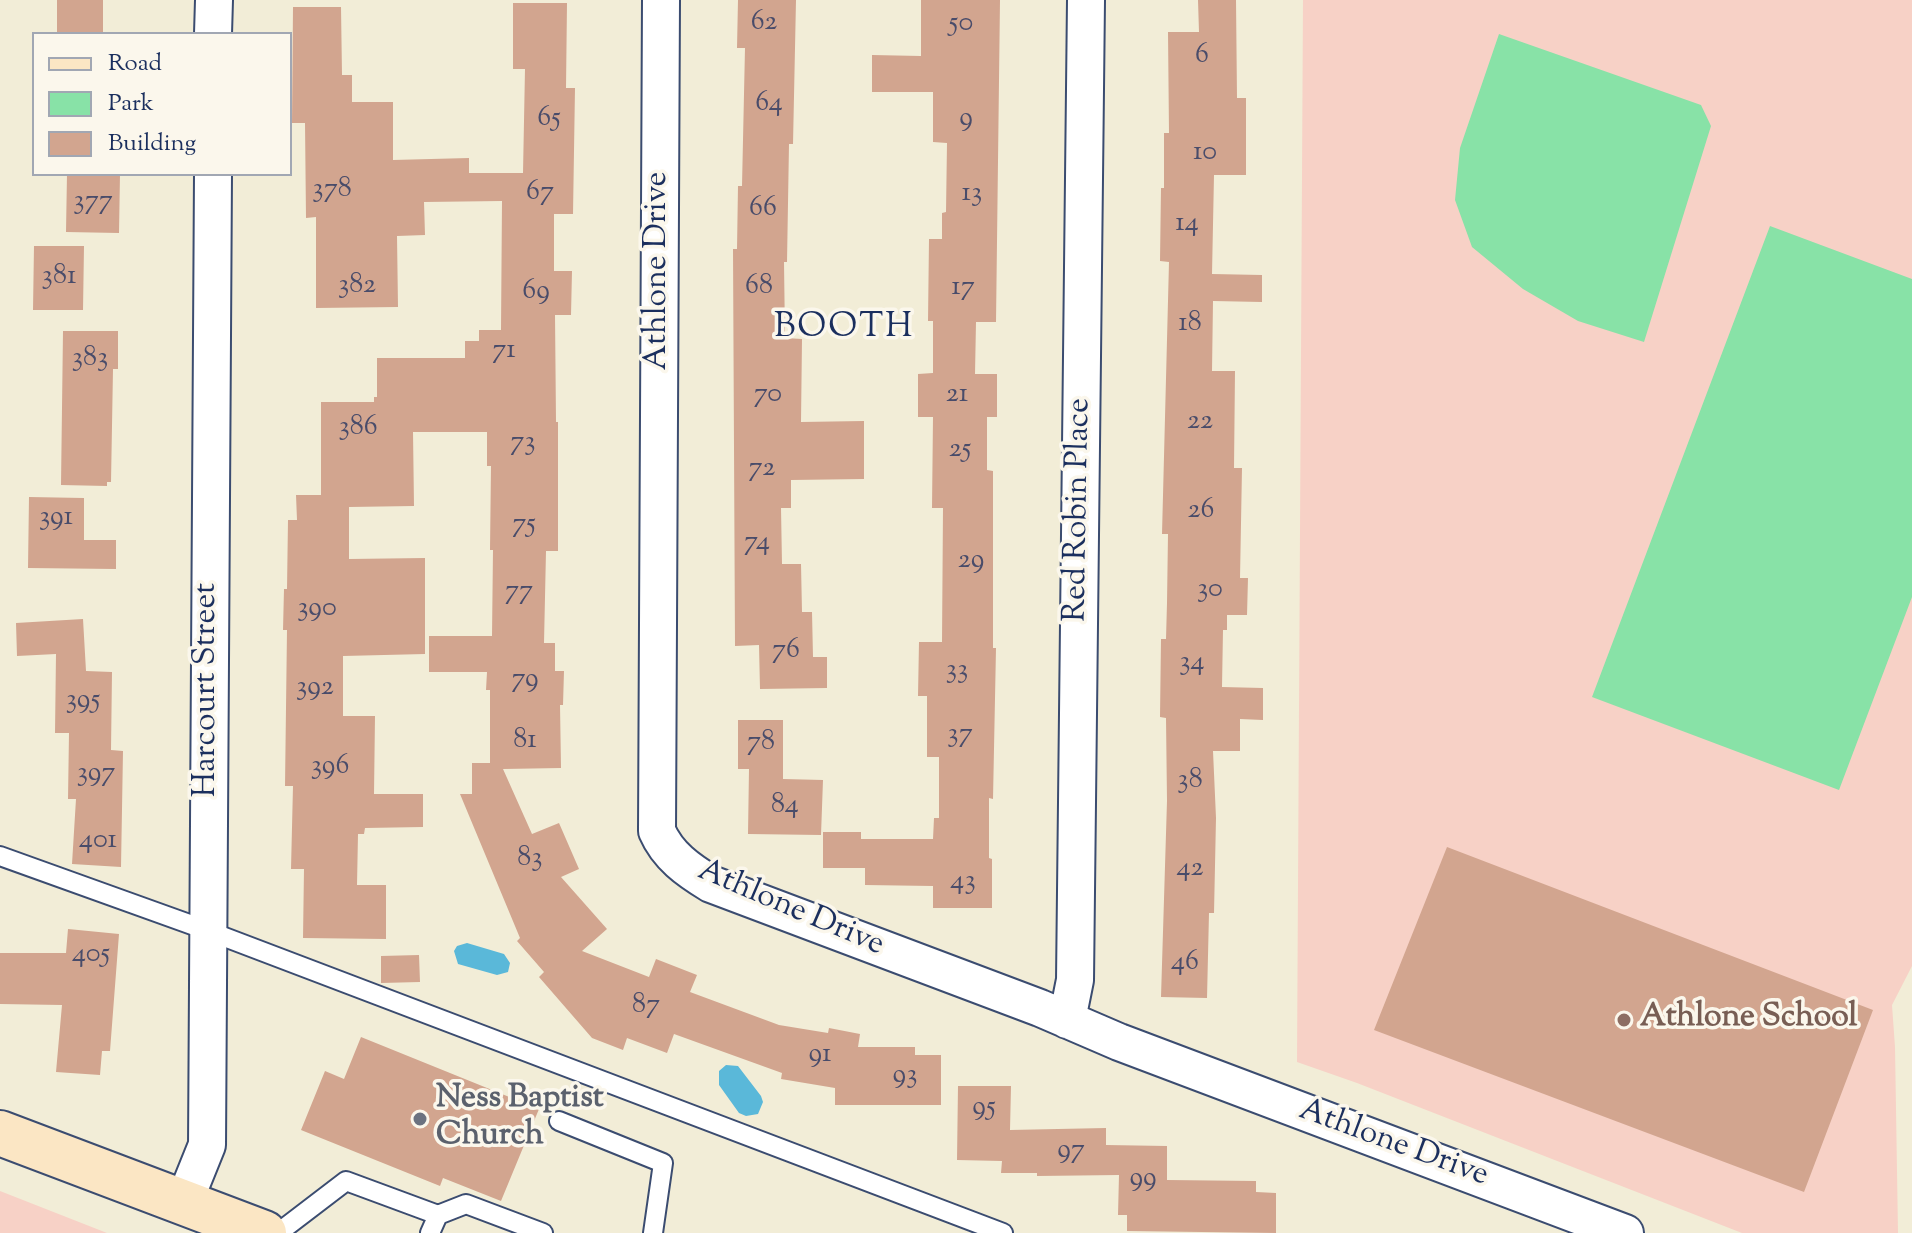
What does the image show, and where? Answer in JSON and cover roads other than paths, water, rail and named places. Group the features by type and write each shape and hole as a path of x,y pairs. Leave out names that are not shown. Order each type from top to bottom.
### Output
{"main road":[{"path":"0,1133 264,1233"}],"street":[{"path":"213,32 214,0"},
{"name":"Athlone Drive","path":"661,0 657,831 664,848 711,884 1067,1020 1554,1220 1625,1233"},
{"name":"Red Robin Place","path":"1067,1020 1075,980 1086,0"},
{"name":"Harcourt Street","path":"184,1202 207,1145 213,176"}],"lane":[{"path":"0,856 208,931 1003,1233"},
{"path":"559,1121 663,1163 653,1233"},
{"path":"278,1233 346,1181 438,1215 466,1204 543,1233"},
{"path":"430,1233 438,1215"}],"water":[{"path":"467,943 504,954 510,963 508,972 497,975 458,964 454,951 457,946"},
{"path":"726,1065 738,1066 761,1096 763,1102 758,1114 746,1116 739,1113 719,1085 719,1071"}],"place":[{"name":"Athlone School","path":"1624,1020"},
{"name":"Ness Baptist Church","path":"420,1119"}],"district":[{"name":"BOOTH","path":"844,330"}]}
